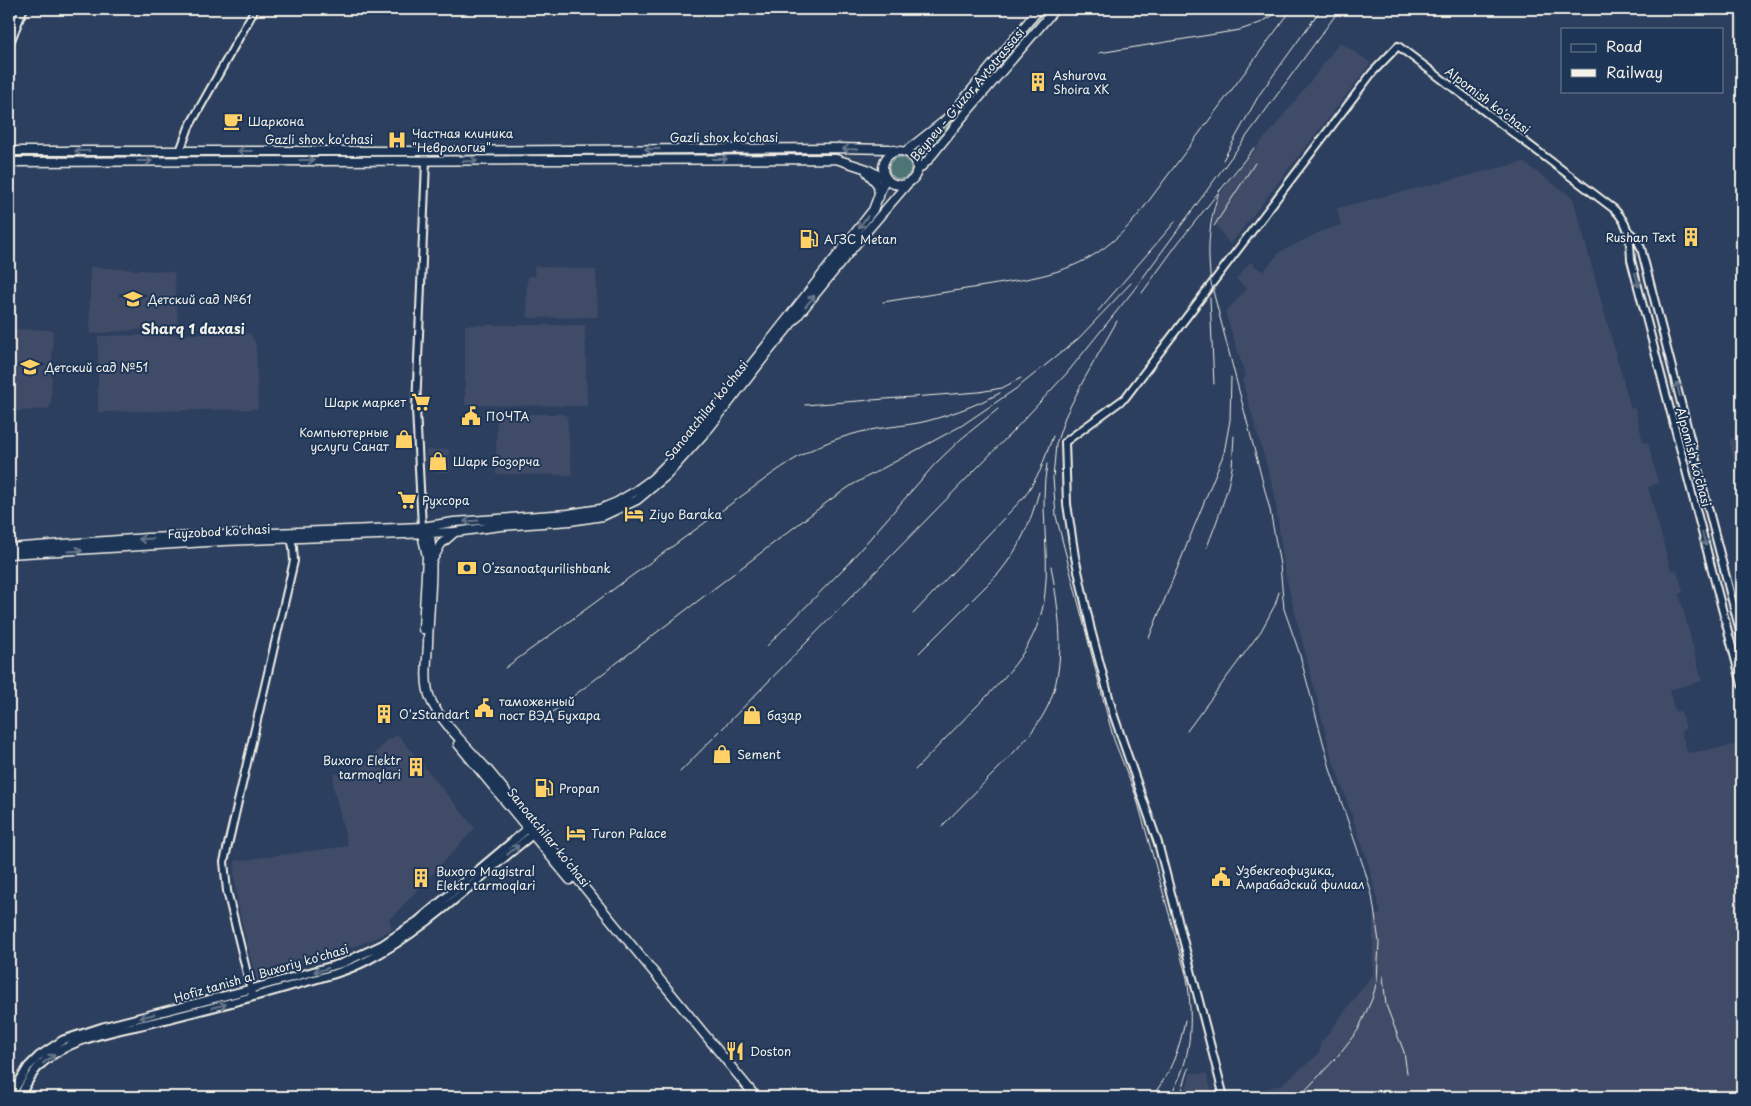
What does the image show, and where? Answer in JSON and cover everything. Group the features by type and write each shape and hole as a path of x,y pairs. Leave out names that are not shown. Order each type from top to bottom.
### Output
{"main road":[{"path":"9,20 14,9"},
{"path":"9,44 23,9"},
{"name":"Beyneu - G'uzor Avtotrassasi","path":"901,151 943,122 1039,9"},
{"name":"Beyneu - G'uzor Avtotrassasi","path":"916,172 1055,9"},
{"path":"972,77 972,90"},
{"name":"Gazli shox ko'chasi","path":"9,151 837,148 901,151"},
{"path":"901,151 914,160 916,172 910,182 898,185 886,179 883,171 884,162 888,156 901,151"},
{"name":"Gazli shox ko'chasi","path":"9,162 836,159 860,166 886,179"},
{"path":"860,166 878,185 879,197"},
{"path":"767,348 873,210 886,179"},
{"name":"Sanoatchilar ko'chasi","path":"430,557 422,530 454,522 568,514 600,509 617,502 652,479 706,422 910,182"},
{"name":"Sanoatchilar ko'chasi","path":"751,1097 443,718 430,699 427,685 427,666 430,557 432,547 430,533 603,516 637,500 666,476 710,428 767,348"},
{"path":"432,547 448,524 454,522"},
{"name":"Fayzobod ko'chasi","path":"9,554 290,536 422,530 430,533"},
{"path":"430,557 455,532"},
{"path":"9,548 147,538 290,536"},
{"name":"Sanoatchilar ko'chasi","path":"532,829 756,1097"},
{"name":"Hofiz tanish al Buxoriy ko'chasi","path":"20,1097 29,1079 40,1065 53,1055 74,1044 251,993 343,964 382,945 418,921 532,829"},
{"name":"Hofiz tanish al Buxoriy ko'chasi","path":"10,1097 28,1067 39,1056 63,1040 103,1027 251,993"}],"street":[{"path":"180,151 189,127 255,9"},
{"name":"Alpomish ko'chasi","path":"1224,1097 1158,843 1114,716 1091,630 1075,557 1068,504 1065,442 1125,398 1372,73 1398,46 1614,208 1623,218 1629,232 1631,260 1742,685"},
{"path":"422,530 416,409 426,161"},
{"name":"Alpomish ko'chasi","path":"1629,232 1641,248 1742,640"},
{"path":"251,993 227,891 224,862 293,564 293,547 290,536"}],"shaded area":[{"path":"1340,42 1371,63 1230,245 1213,220 1215,207 1223,189"},
{"path":"1523,162 1573,198 1631,409 1635,408 1643,442 1648,443 1658,483 1648,487 1671,571 1677,570 1683,592 1679,594 1702,681 1669,690 1675,712 1681,711 1686,729 1681,731 1688,753 1742,744 1742,1097 1250,1097 1249,1092 1281,1085 1319,1054 1321,1043 1373,974 1373,916 1381,914 1367,859 1331,755 1285,573 1274,491 1242,380 1246,377 1225,312 1247,289 1236,279 1250,262 1263,272 1280,252 1324,230 1341,225 1337,208"},
{"path":"534,266 596,270 598,317 528,318 526,297 528,276 535,276"},
{"name":"Детский сад №61","path":"90,267 174,272 178,326 90,334"},
{"path":"465,325 585,325 587,406 465,405"},
{"name":"Детский сад №51","path":"9,329 53,330 51,404 49,409 17,411 9,407"},
{"path":"250,333 256,345 258,409 98,412 98,336"},
{"path":"497,414 562,414 567,416 572,475 496,474"},
{"path":"1742,436 1742,494 1729,440"},
{"name":"Шарк Бозорча","path":"449,449 450,472 427,472 426,450"},
{"path":"398,735 475,828 389,919 392,929 373,939 326,957 306,963 300,961 279,966 256,980 239,909 234,876 235,861 348,846 333,786 334,773 350,780 384,742"},
{"path":"1191,1073 1207,1074 1213,1097 1183,1097"}],"green space":[{"path":"1043,9 1047,9 919,162 913,151 950,120"},
{"path":"900,157 908,160 911,168 908,176 900,179 892,176 889,168 892,160"}],"railway":[{"path":"1099,53 1240,30 1260,23 1284,9"},
{"path":"883,302 1031,278 1070,267 1105,247 1122,233 1139,214 1292,9"},
{"path":"1223,160 1259,95 1321,9"},
{"path":"680,772 1016,428 1067,373 1133,291 1340,9"},
{"path":"1142,293 1178,243 1254,148"},
{"path":"1214,226 1255,163"},
{"path":"1220,190 1211,225 1209,259 1211,283 1270,510 1280,565 1284,609 1299,652 1331,772 1372,895 1379,942 1377,981 1372,999 1358,1030 1336,1058 1299,1097"},
{"path":"1098,311 1175,222"},
{"path":"546,717 830,500 852,485 961,426 1017,388 1078,339 1131,283"},
{"path":"1210,298 1214,384"},
{"path":"1117,321 1065,417 1056,444 1053,478 1056,516 1108,718 1114,740 1136,796 1187,978 1190,1009 1187,1054 1183,1069 1169,1097"},
{"path":"1149,638 1224,453 1230,420 1231,377"},
{"path":"805,405 979,392 1002,388 1021,378"},
{"path":"505,668 772,474 800,456 839,438 875,429 918,423 937,418 1000,393"},
{"path":"766,647 845,567 935,464 961,439 998,409"},
{"path":"913,614 1025,496 1040,471 1053,436"},
{"path":"1207,547 1230,478 1234,436"},
{"path":"915,770 998,684 1020,657 1036,628 1042,611 1045,593 1044,496 1047,464"},
{"path":"919,653 999,573 1024,535 1039,492"},
{"path":"941,827 1024,741 1037,725 1047,708 1054,691 1060,656 1059,619 1051,566"},
{"path":"1187,731 1261,631 1275,605 1279,592"},
{"path":"1383,976 1386,1005 1404,1052 1407,1073"},
{"path":"1151,1097 1169,1071 1180,1041 1185,1020"},
{"path":"1180,1097 1189,1068"}],"place":[{"name":"Ashurova Shoira XK","path":"1038,82"},
{"name":"Шаркона","path":"233,121"},
{"name":"Частная клиника \"Неврология\"","path":"397,140"},
{"name":"Rushan Text","path":"1691,237"},
{"name":"АГЗС Metan","path":"809,239"},
{"name":"Детский сад №61","path":"133,299"},
{"name":"Детский сад №51","path":"30,367"},
{"name":"Шарк маркет","path":"421,402"},
{"name":"ПОЧТА","path":"471,416"},
{"name":"Компьютерные услуги Санат","path":"404,439"},
{"name":"Шарк Бозорча","path":"438,461"},
{"name":"Рухсора","path":"407,500"},
{"name":"Ziyo Baraka","path":"634,514"},
{"name":"Oʻzsanoatqurilishbank","path":"467,568"},
{"name":"таможенный пост ВЭД Бухара","path":"484,708"},
{"name":"O'zStandart","path":"384,714"},
{"name":"базар","path":"752,715"},
{"name":"Sement","path":"722,754"},
{"name":"Buxoro Elektr tarmoqlari","path":"416,767"},
{"name":"Propan","path":"544,788"},
{"name":"Turon Palace","path":"576,833"},
{"name":"Узбекгеофизика, Амрабадский филиал","path":"1221,877"},
{"name":"Buxoro Magistral Elektr tarmoqlari","path":"421,878"},
{"name":"Doston","path":"735,1051"}],"district":[{"name":"Sharq 1 daxasi","path":"193,328"}]}
